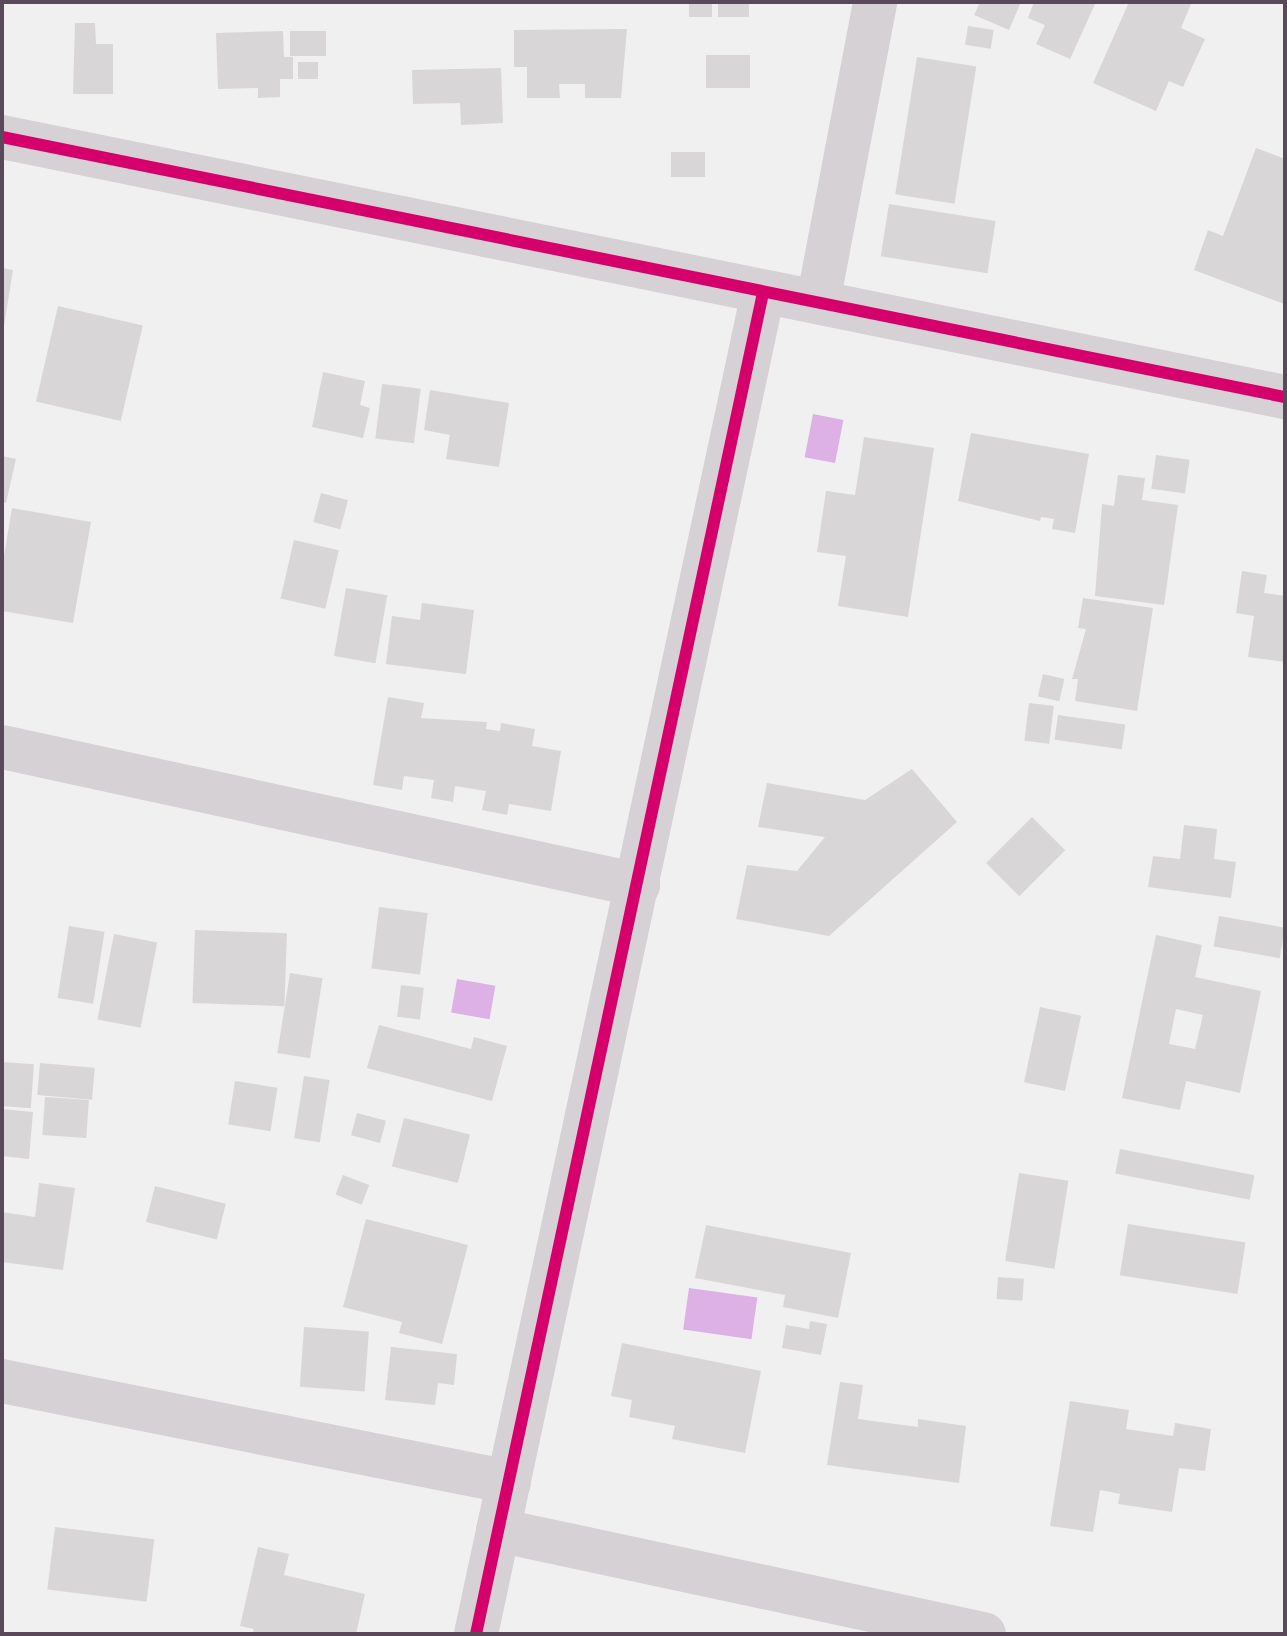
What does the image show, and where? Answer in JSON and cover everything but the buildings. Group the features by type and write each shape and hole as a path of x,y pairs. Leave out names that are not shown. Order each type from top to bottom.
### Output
{"street":[{"path":"818,302 875,2"},
{"path":"2,137 1285,397"},
{"path":"476,1634 763,293"},
{"path":"2,747 638,885"},
{"path":"2,1381 509,1482"},
{"path":"498,1530 984,1634"}],"shaded area":[{"path":"813,414 843,420 835,463 805,457"},
{"path":"457,979 495,986 490,1019 451,1012"},
{"path":"689,1288 757,1298 751,1339 683,1330"}],"cycle path":[{"path":"2,137 1285,397"},
{"path":"476,1634 763,293"}]}
